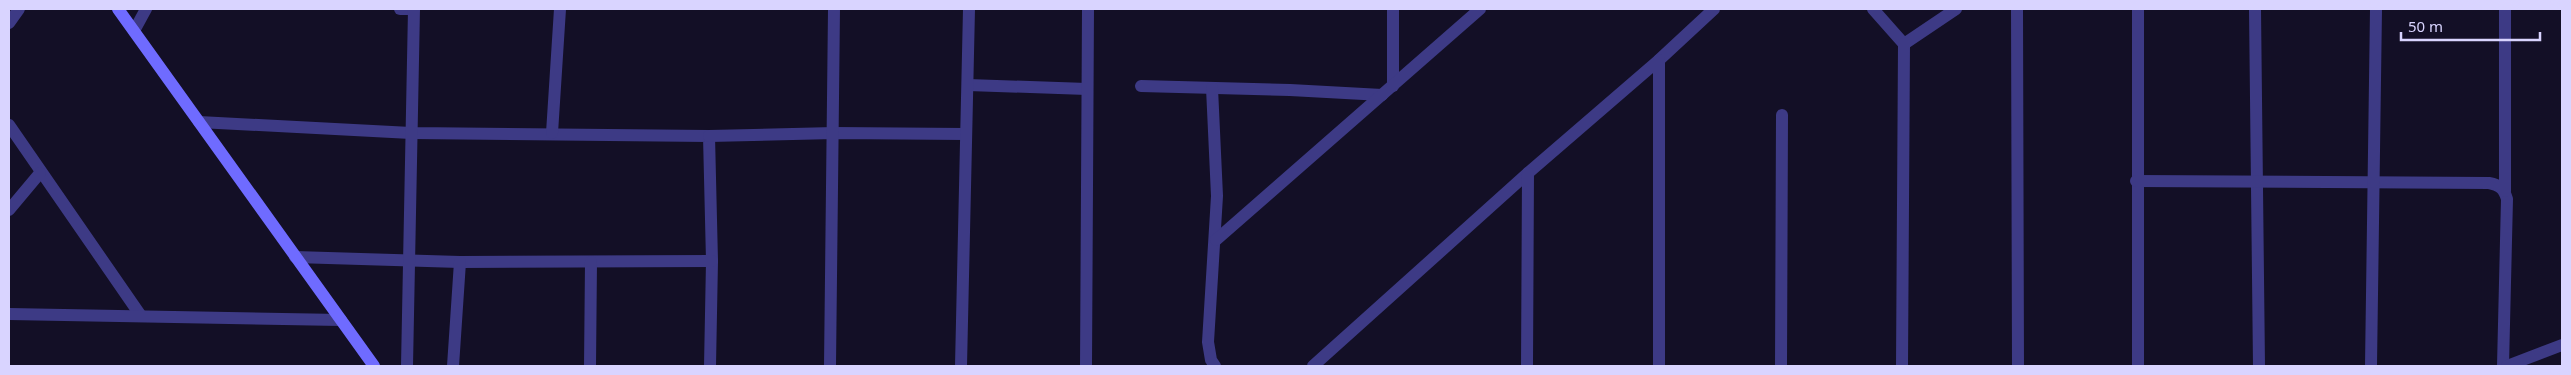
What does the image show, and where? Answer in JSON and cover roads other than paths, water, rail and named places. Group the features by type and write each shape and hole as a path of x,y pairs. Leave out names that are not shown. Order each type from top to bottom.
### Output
{"street":[{"path":"9,22 19,9"},
{"path":"118,9 374,366"},
{"path":"134,31 146,9"},
{"path":"400,9 414,9 408,366"},
{"path":"552,133 560,9"},
{"path":"830,366 834,9"},
{"path":"961,366 968,9"},
{"path":"1086,366 1088,9"},
{"path":"1392,86 1393,9"},
{"path":"1216,240 1480,9"},
{"path":"1873,9 1904,44 1902,366"},
{"path":"1904,44 1956,9"},
{"path":"2017,9 2018,366"},
{"path":"2138,9 2136,181 2138,366"},
{"path":"2255,9 2259,366"},
{"path":"2372,366 2376,9"},
{"path":"2504,191 2505,9"},
{"path":"1313,366 1528,172 1659,60 1711,10"},
{"path":"1659,60 1659,366"},
{"path":"968,85 1087,89"},
{"path":"1141,86 1382,95"},
{"path":"1212,88 1217,196 1216,240 1208,342 1211,360 1215,366"},
{"path":"1781,366 1782,115"},
{"path":"199,122 411,133 709,136 834,133 966,134"},
{"path":"9,125 40,173 141,316"},
{"path":"709,136 712,260 710,366"},
{"path":"1527,366 1528,172"},
{"path":"9,210 40,173"},
{"path":"2136,181 2489,183 2499,185 2507,199 2505,366 2562,345"},
{"path":"295,257 460,262 712,260"},
{"path":"454,366 460,262"},
{"path":"590,366 591,262"},
{"path":"9,314 341,320"}]}
